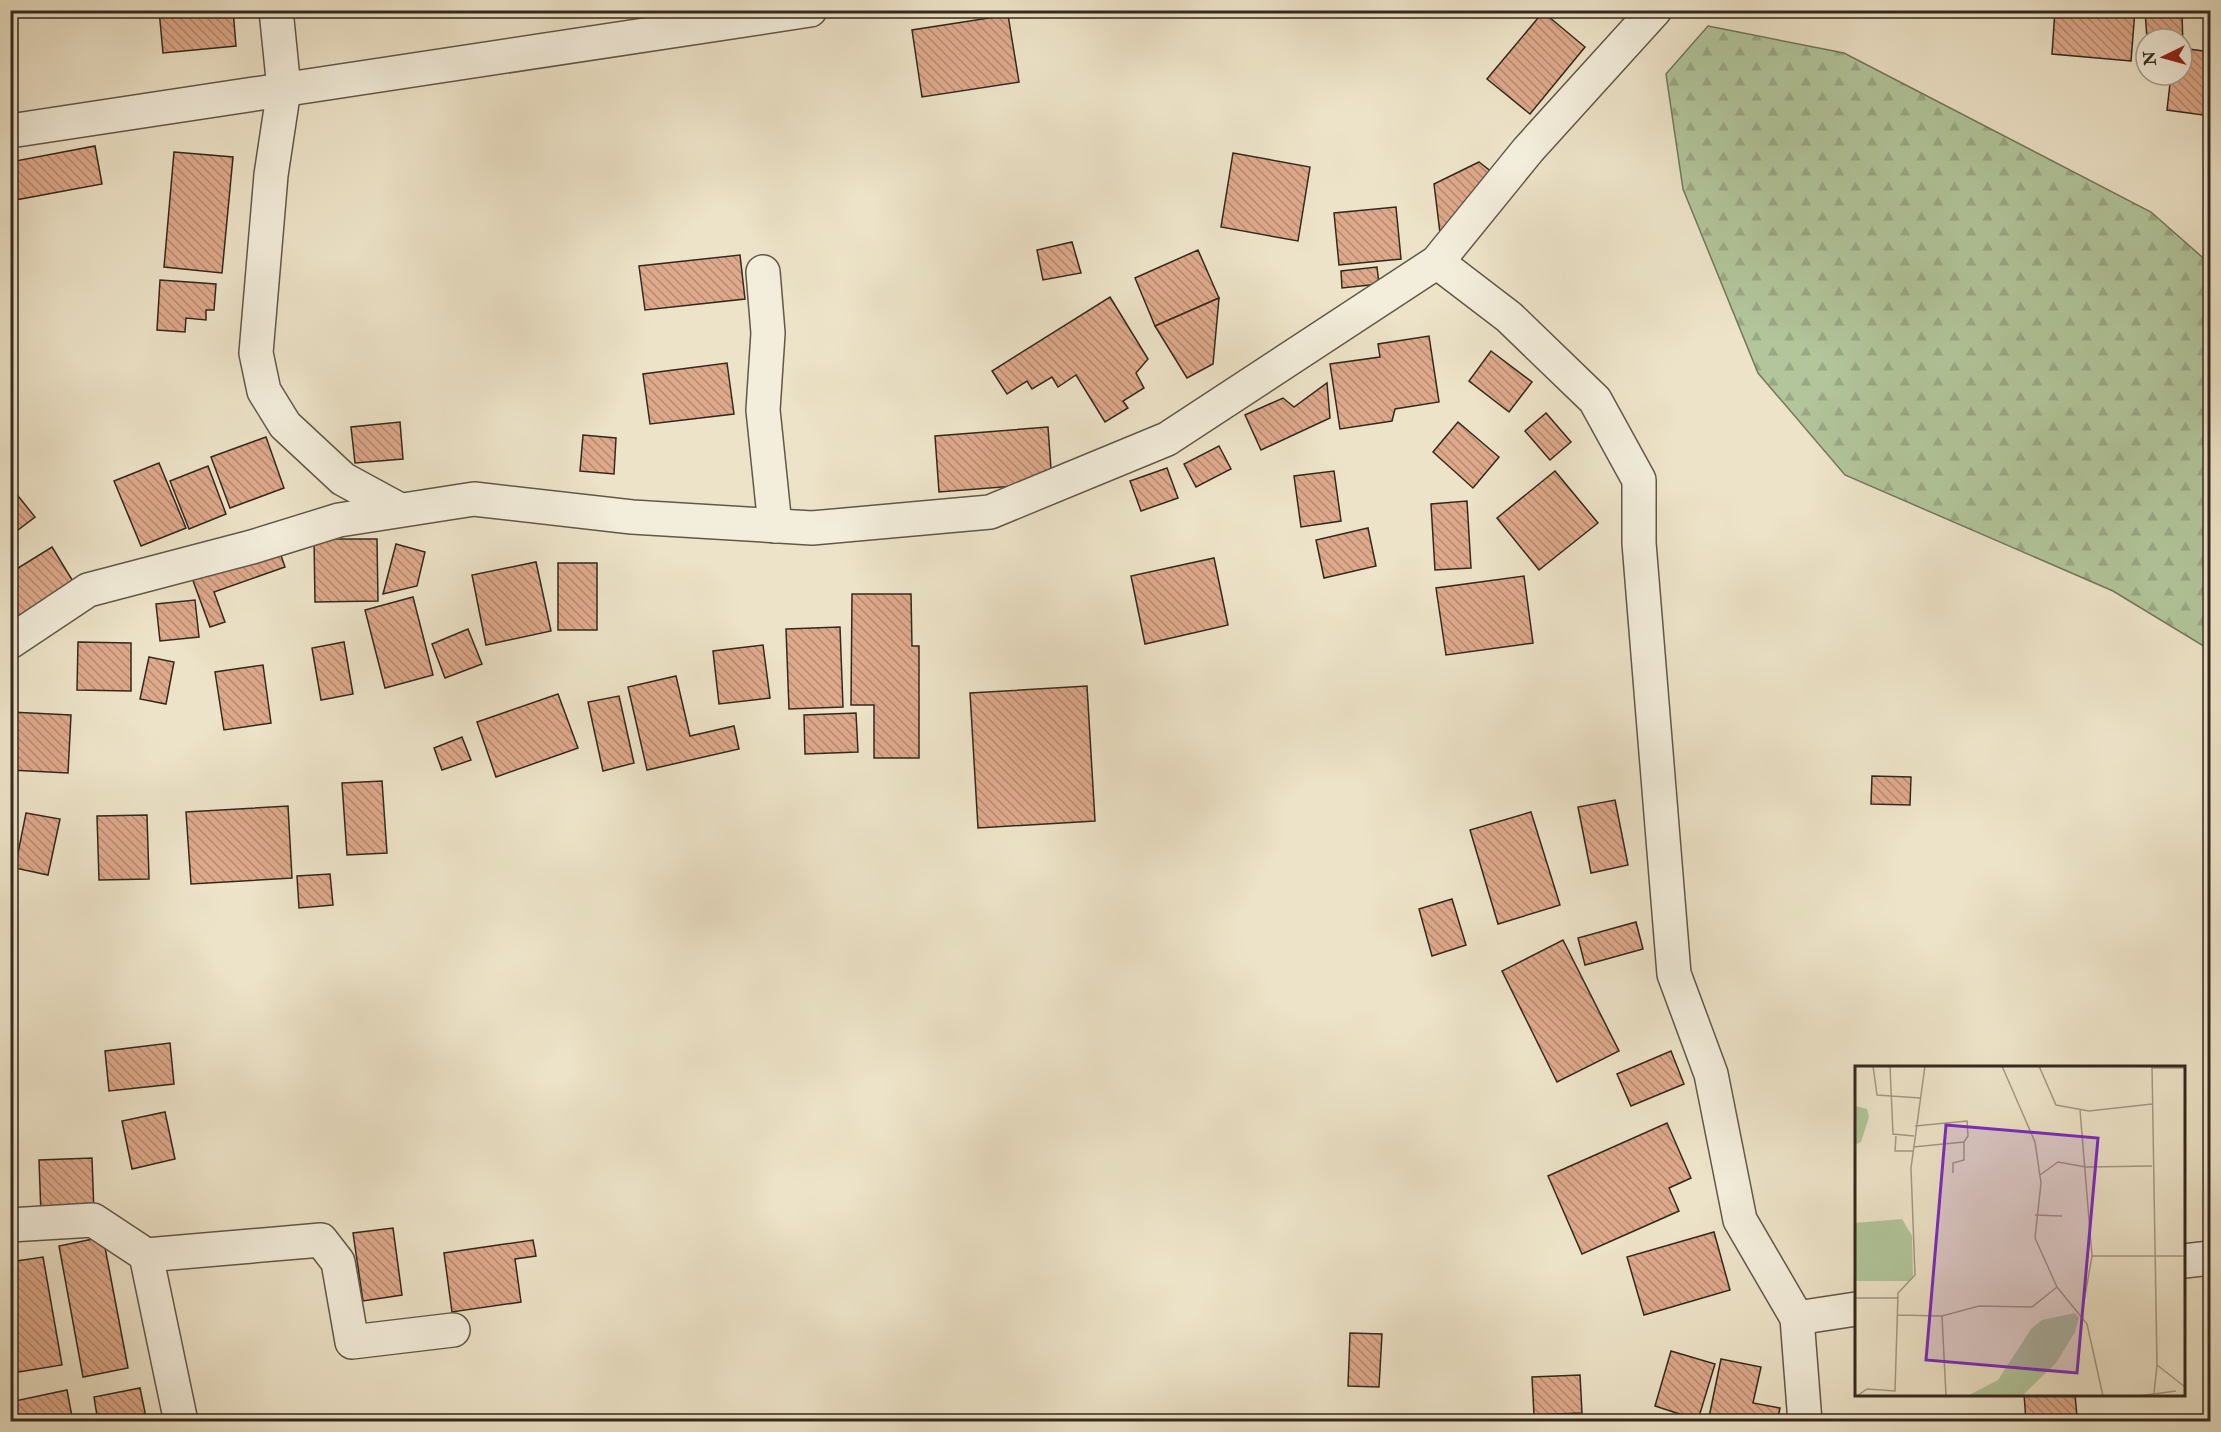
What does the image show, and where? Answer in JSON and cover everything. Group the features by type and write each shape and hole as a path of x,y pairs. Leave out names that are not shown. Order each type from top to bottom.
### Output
{"street":[{"path":"276,10 285,89 271,175 256,353 264,391 285,425 343,479 400,510"},
{"path":"10,131 810,10"},
{"path":"10,642 88,590 252,547 339,520 474,500 632,517 812,528 990,512 1167,439 1437,262 1528,150 1655,10"},
{"path":"1437,262 1509,317 1595,400 1640,480 1640,543 1674,974 1711,1074 1740,1220 1797,1318 1805,1422"},
{"path":"763,272 768,333 763,410 775,526"},
{"path":"10,1226 93,1220 146,1255 321,1240 338,1262 352,1342 453,1330"},
{"path":"146,1255 181,1422"},
{"path":"2185,1261 2211,1258"},
{"path":"1797,1318 1855,1309"}],"green space":[{"path":"1708,26 1844,53 2151,212 2210,264 2210,650 2113,591 1845,475 1758,373 1683,189 1666,74"}],"building":[{"path":"159,10 233,10 236,46 163,53"},
{"path":"2055,10 2135,10 2131,61 2052,54"},
{"path":"2145,10 2202,10 2202,12 2182,13 2182,27 2146,27"},
{"path":"1543,12 1585,47 1530,114 1487,79"},
{"path":"1008,15 1019,82 922,97 912,30"},
{"path":"2194,50 2210,52 2210,116 2167,110 2170,87 2194,87"},
{"path":"95,146 102,184 10,201 10,162"},
{"path":"174,152 233,157 222,273 164,267"},
{"path":"1233,153 1310,167 1298,241 1221,227"},
{"path":"1479,162 1493,173 1441,241 1434,184"},
{"path":"1396,207 1401,259 1339,265 1334,213"},
{"path":"1072,242 1081,273 1043,280 1037,250"},
{"path":"1198,250 1219,298 1155,326 1135,278"},
{"path":"740,255 745,299 645,310 639,266"},
{"path":"1377,267 1379,284 1342,288 1341,271"},
{"path":"160,280 216,284 214,310 206,310 206,320 186,318 185,332 157,330"},
{"path":"1110,297 1148,359 1136,373 1144,388 1123,401 1128,408 1105,422 1076,375 1058,387 1052,377 1032,389 1027,381 1007,394 992,371"},
{"path":"1219,298 1213,364 1187,378 1155,326"},
{"path":"1429,336 1439,402 1395,409 1392,421 1340,429 1330,364 1380,357 1378,344"},
{"path":"1491,351 1532,382 1509,412 1469,381"},
{"path":"727,363 734,414 650,424 643,374"},
{"path":"1327,383 1330,418 1261,450 1245,415 1283,398 1294,407"},
{"path":"1546,413 1571,442 1550,460 1525,431"},
{"path":"400,422 403,459 355,463 351,427"},
{"path":"1458,422 1499,457 1473,488 1433,452"},
{"path":"1048,427 1052,483 939,492 935,436"},
{"path":"583,435 616,438 614,474 580,471"},
{"path":"266,437 284,488 230,508 211,457"},
{"path":"1219,446 1231,469 1196,487 1184,464"},
{"path":"159,463 186,528 141,546 114,481"},
{"path":"208,466 226,514 189,529 170,481"},
{"path":"1167,468 1178,498 1141,511 1130,481"},
{"path":"1334,471 1341,521 1301,527 1294,476"},
{"path":"1555,471 1598,523 1539,570 1497,518"},
{"path":"10,486 35,517 10,536"},
{"path":"1467,501 1471,568 1435,570 1431,504"},
{"path":"1368,528 1376,566 1324,578 1316,540"},
{"path":"314,539 377,539 378,601 315,602"},
{"path":"396,544 425,552 417,586 383,594"},
{"path":"52,547 74,583 10,623 10,573"},
{"path":"278,547 285,567 214,592 225,622 210,627 192,578"},
{"path":"1214,558 1228,625 1145,644 1131,576"},
{"path":"536,562 551,631 486,645 472,575"},
{"path":"558,563 597,563 597,630 558,630"},
{"path":"1524,576 1533,643 1446,655 1436,588"},
{"path":"852,594 911,594 912,646 919,646 919,758 874,758 874,705 851,705"},
{"path":"413,597 433,675 385,688 365,610"},
{"path":"195,600 199,637 160,641 156,604"},
{"path":"840,627 843,707 789,709 786,629"},
{"path":"468,629 482,664 445,678 432,644"},
{"path":"78,642 131,643 131,691 77,690"},
{"path":"344,642 353,694 321,700 312,648"},
{"path":"763,645 770,698 719,704 713,651"},
{"path":"149,657 174,662 166,704 140,699"},
{"path":"263,665 271,723 224,730 215,672"},
{"path":"676,676 690,736 734,726 739,749 647,770 628,687"},
{"path":"1087,686 1095,821 978,828 970,693"},
{"path":"558,694 578,748 496,777 477,722"},
{"path":"619,696 634,763 603,771 588,702"},
{"path":"10,712 71,715 68,773 10,770"},
{"path":"856,713 858,752 805,754 804,715"},
{"path":"462,737 471,760 442,770 434,748"},
{"path":"1872,776 1911,777 1910,805 1871,804"},
{"path":"382,781 387,853 347,855 342,783"},
{"path":"1615,800 1628,865 1591,873 1578,807"},
{"path":"288,806 292,878 191,884 186,812"},
{"path":"1531,812 1560,905 1498,924 1470,830"},
{"path":"26,813 60,819 48,875 15,868"},
{"path":"147,815 149,879 99,880 97,816"},
{"path":"330,874 333,905 299,908 297,876"},
{"path":"1452,899 1466,945 1432,956 1419,909"},
{"path":"1636,922 1643,949 1585,965 1578,938"},
{"path":"1563,940 1619,1051 1557,1082 1502,971"},
{"path":"170,1043 174,1084 109,1091 105,1051"},
{"path":"1671,1051 1684,1084 1631,1106 1617,1074"},
{"path":"165,1112 175,1159 132,1169 122,1121"},
{"path":"1667,1123 1691,1178 1669,1188 1679,1211 1582,1254 1548,1176"},
{"path":"92,1158 94,1214 41,1215 39,1160"},
{"path":"393,1228 402,1295 363,1301 353,1233"},
{"path":"1714,1232 1730,1290 1644,1315 1627,1257"},
{"path":"103,1237 128,1368 83,1377 59,1246"},
{"path":"533,1240 536,1256 515,1259 521,1302 452,1312 444,1253"},
{"path":"43,1257 62,1365 12,1373 10,1262"},
{"path":"1350,1333 1382,1334 1379,1387 1348,1386"},
{"path":"1671,1351 1715,1364 1698,1420 1655,1406"},
{"path":"1721,1359 1761,1367 1753,1403 1780,1408 1777,1422 1708,1422"},
{"path":"1580,1375 1582,1413 1534,1415 1532,1377"},
{"path":"140,1388 147,1422 98,1422 94,1397"},
{"path":"67,1390 73,1422 50,1422 49,1419 14,1422 10,1402"},
{"path":"2024,1396 2075,1396 2077,1417 2026,1421"}]}
